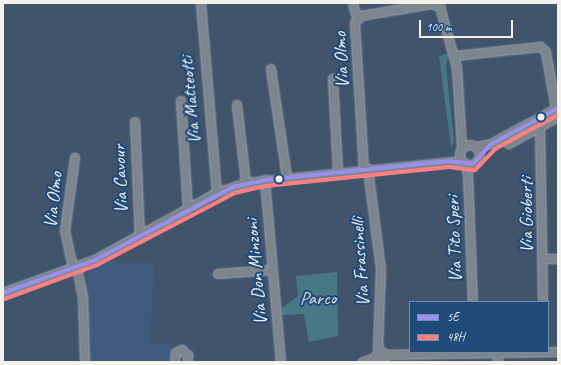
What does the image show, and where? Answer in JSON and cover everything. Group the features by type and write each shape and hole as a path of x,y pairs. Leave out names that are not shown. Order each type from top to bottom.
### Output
{"street":[{"name":"Via Matteotti","path":"201,3 217,193"},
{"path":"353,3 357,18"},
{"name":"Via Olmo","path":"366,170 357,18 438,4 455,56 463,131 462,157"},
{"path":"455,56 541,46 546,52 557,112"},
{"path":"271,68 287,177"},
{"name":"Via Olmo","path":"333,80 338,172"},
{"path":"182,101 188,208"},
{"path":"237,105 246,183"},
{"path":"502,138 509,144 540,128 557,112"},
{"path":"3,293 75,268 217,193 246,183 287,177 449,161 462,157 475,146 491,144 557,112"},
{"name":"Via Cavour","path":"135,122 140,235"},
{"name":"Via Gioberti","path":"540,128 543,301"},
{"path":"462,157 478,159 475,146 463,131"},
{"name":"Via Tito Speri","path":"468,174 491,144"},
{"name":"Via Tito Speri","path":"462,157 468,174 473,301"},
{"name":"Via Olmo","path":"75,158 65,231 83,298 85,362"},
{"name":"Via Frassinelli","path":"366,170 381,269 381,359"},
{"name":"Via Don Minzoni","path":"265,180 281,362"},
{"path":"543,259 558,259"},
{"path":"218,274 273,270"},
{"path":"175,362 176,353 182,350 188,355 188,362"},
{"path":"363,362 381,359 412,359 472,353 498,358 536,353"}],"shaded area":[{"path":"113,259 116,263 154,263 150,343 172,344 171,362 89,362 87,274 89,269"}],"green space":[{"path":"449,53 446,66 454,142 451,147 439,56"},
{"name":"Parco","path":"337,272 338,336 309,342 304,314 282,315 282,308 298,296 296,276"}],"transit line":[{"name":"5E","path":"3,293 95,260 233,187 265,180 449,161 473,164 491,144 558,108"},
{"name":"48H","path":"5,299 97,265 235,193 266,186 449,167 475,170 495,149 558,115"}]}
